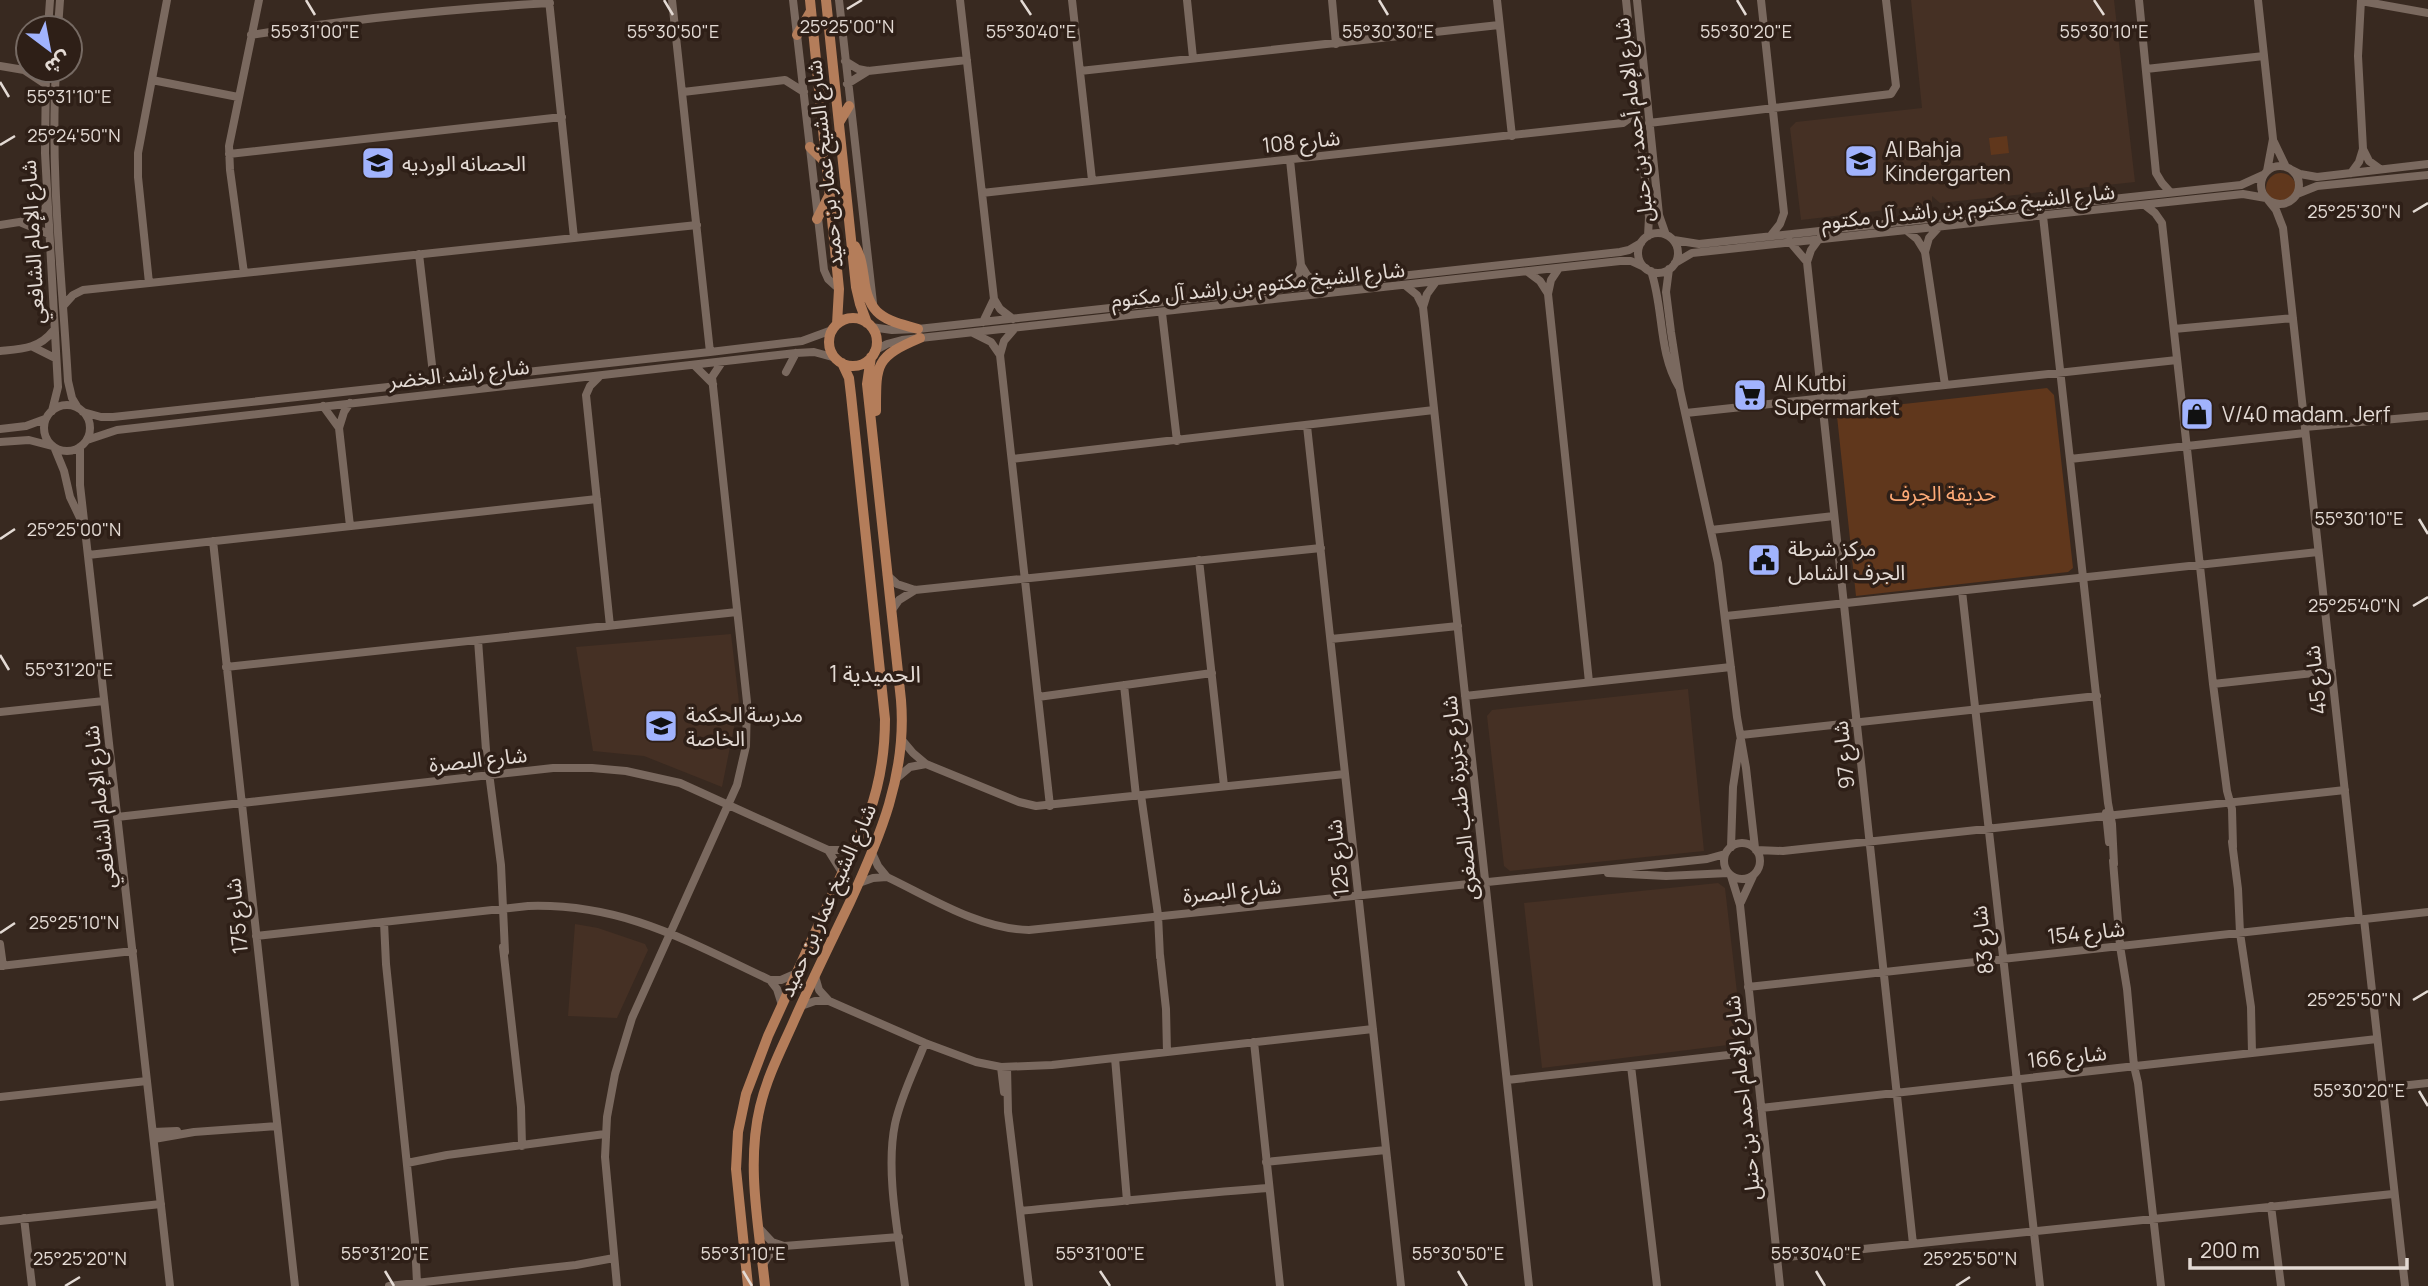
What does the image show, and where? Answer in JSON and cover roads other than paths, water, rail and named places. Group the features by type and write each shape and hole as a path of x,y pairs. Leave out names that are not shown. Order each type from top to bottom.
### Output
{"main road":[{"name":"شارع الشيخ عمار بن حميد","path":"826,0 858,295 869,325"},
{"path":"797,35 810,6"},
{"name":"شارع الشيخ عمار بن حميد","path":"810,6 839,289 834,327"},
{"path":"827,15 841,21"},
{"path":"840,121 849,106"},
{"path":"810,147 828,165"},
{"path":"817,219 830,194"},
{"path":"852,242 861,258 866,294 874,309 886,319 919,333"},
{"path":"852,318 869,325 876,338 873,354 858,365 839,361 829,345 834,327 852,318"},
{"path":"874,435 878,369 893,351 919,333"},
{"name":"شارع الشيخ عمار بن حميد","path":"765,1286 754,1168 757,1122 769,1077 884,825 897,778 902,740 902,713 867,384 873,354"},
{"name":"شارع الشيخ عمار بن حميد","path":"748,1286 737,1185 738,1132 751,1078 856,846 879,783 884,751 885,719 851,395 849,379 839,361"}],"street":[{"path":"149,283 137,165 139,141 167,0"},
{"path":"244,273 229,153 231,130 259,0"},
{"path":"507,5 529,0"},
{"path":"672,0 710,352"},
{"path":"793,0 825,275 839,289"},
{"path":"839,0 874,309"},
{"path":"960,0 994,299 1014,323 1000,355 1050,806"},
{"path":"1072,0 1092,180"},
{"path":"1187,0 1194,58"},
{"path":"1332,0 1336,44"},
{"path":"1497,0 1512,136"},
{"name":"شارع الإمام أحمد بن حنبل","path":"1626,0 1649,222 1645,239"},
{"name":"شارع الإمام أحمد بن حنبل","path":"1637,0 1658,215 1670,237"},
{"path":"1761,0 1784,213 1772,234"},
{"path":"1649,123 1891,94 1896,86 1886,0"},
{"path":"2138,0 2156,173 2170,192"},
{"path":"2258,0 2273,139 2261,190 2267,199 2278,204 2317,186 2428,175"},
{"path":"252,32 549,1 575,238"},
{"path":"2351,173 2359,162 2363,149 2358,56 2361,1 2428,12"},
{"path":"1080,71 1499,25"},
{"path":"2146,69 2264,55"},
{"path":"845,61 853,67 868,71 967,60"},
{"path":"785,80 801,63"},
{"path":"847,85 868,71"},
{"path":"152,80 238,97"},
{"path":"683,92 785,80 794,83 804,92"},
{"name":"شارع الإمام الشافعي","path":"45,84 47,206 57,393 52,411"},
{"name":"شارع الإمام الشافعي","path":"56,84 54,153 69,387 80,410"},
{"path":"1638,112 1623,124 1640,132"},
{"path":"229,153 562,117"},
{"name":"شارع 108","path":"982,193 1623,124"},
{"path":"2273,139 2289,169 2298,179 2294,197"},
{"path":"2363,149 2369,161 2380,169"},
{"path":"1289,288 1297,278 1301,265 1290,160"},
{"path":"2265,173 2276,166 2317,177 2428,164"},
{"path":"2144,194 2156,173"},
{"name":"شارع الشيخ مكتوم بن راشد آل مكتوم","path":"1670,237 1699,244 2241,185 2265,173"},
{"name":"شارع الشيخ مكتوم بن راشد آل مكتوم","path":"1672,266 1692,253 2243,194 2267,199"},
{"name":"شارع 45","path":"2283,228 2294,197"},
{"name":"شارع 45","path":"2267,199 2279,216 2283,228 2345,790 2405,1286"},
{"path":"2173,203 2162,223 2255,1053"},
{"path":"0,225 22,223 37,217 47,206"},
{"path":"2146,206 2162,223"},
{"path":"1784,213 1800,232"},
{"path":"2043,216 2161,1286"},
{"path":"22,223 49,234"},
{"path":"64,305 73,295 83,290 697,225"},
{"path":"1938,227 1929,238 1925,252 1942,385"},
{"path":"1906,230 1917,239 1925,252"},
{"path":"1681,390 1666,357 1657,293 1648,270 1639,257 1645,239 1657,233 1670,237 1678,254 1672,266 1666,292 1681,390 1726,616 1756,849 1760,862 1755,873"},
{"name":"شارع الشيخ مكتوم بن راشد آل مكتوم","path":"869,325 919,333 971,333 1014,323 1289,288 1620,252 1629,250 1645,239"},
{"path":"1790,243 1807,262 1819,239"},
{"path":"419,254 434,382"},
{"name":"شارع الشيخ مكتوم بن راشد آل مكتوم","path":"873,354 894,342 919,333 983,321 1014,323 1162,313 1626,261 1648,270"},
{"name":"شارع 97","path":"1807,262 1913,1244"},
{"path":"1301,265 1307,275 1319,285"},
{"path":"1648,270 1660,272 1672,266"},
{"path":"1559,268 1550,280 1548,294 1589,682"},
{"path":"1528,272 1540,281 1548,294"},
{"path":"62,278 83,290"},
{"path":"1423,307 1427,294 1435,283"},
{"path":"1406,286 1417,295 1423,307"},
{"path":"983,321 994,299"},
{"name":"شارع جزيرة طنب الصغرى","path":"1423,307 1528,1286"},
{"path":"1162,313 1177,441"},
{"path":"2174,329 2292,318"},
{"name":"شارع راشد الخضر","path":"80,410 107,418 710,352 802,341 834,327"},
{"path":"0,351 33,347 44,342 54,331"},
{"path":"971,333 990,342 1000,355"},
{"path":"33,347 55,359"},
{"name":"شارع راشد الخضر","path":"87,440 117,430 796,353 814,352 839,361"},
{"path":"786,372 796,353"},
{"path":"1686,413 2177,360"},
{"path":"617,1286 605,1137 613,1084 626,1036 741,772 747,727 712,377 722,362"},
{"path":"694,365 713,384"},
{"path":"600,376 586,395 610,626"},
{"path":"569,378 586,395"},
{"path":"350,403 341,417 339,428 350,526"},
{"path":"0,429 26,426 45,419 52,411 64,405 80,410 89,422 87,440 80,447 65,452 29,440 0,442"},
{"path":"323,406 339,428"},
{"path":"1012,458 1434,410"},
{"path":"2070,459 2428,416"},
{"path":"45,419 43,431 53,447"},
{"name":"شارع 125","path":"1307,426 1401,1286"},
{"name":"شارع الإمام الشافعي","path":"53,447 85,533"},
{"name":"شارع الإمام الشافعي","path":"80,447 79,475 85,533 170,1286"},
{"path":"88,555 597,499"},
{"path":"1711,530 1834,516"},
{"name":"شارع 175","path":"213,541 295,1286"},
{"path":"887,575 902,587 915,590 1321,548"},
{"path":"1726,616 2318,552"},
{"path":"1199,560 1224,786"},
{"path":"891,611 903,596 915,590"},
{"name":"شارع 83","path":"1962,591 2040,1286"},
{"path":"226,667 737,612"},
{"path":"1331,639 1458,626"},
{"path":"475,640 501,864 505,952 525,1146"},
{"path":"1465,696 1731,667"},
{"path":"2213,684 2332,671"},
{"path":"1038,695 1212,675"},
{"path":"1124,685 1154,900 1170,1052"},
{"path":"1741,735 2097,696"},
{"path":"0,712 104,701"},
{"path":"1741,735 1733,787 1728,850 1724,862 1729,874 1742,879 1755,873 1783,850"},
{"path":"902,740 926,764 1024,804 1050,806 1345,774"},
{"path":"897,778 910,767 926,764"},
{"name":"شارع البصرة","path":"117,817 572,767 626,771 680,783 828,850"},
{"path":"1728,850 1743,843 1756,849 1783,850 2345,790"},
{"path":"828,850 856,846"},
{"path":"828,850 843,874"},
{"name":"شارع البصرة","path":"887,877 977,919 1007,929 1028,930 1707,859 1728,850"},
{"path":"872,853 887,877"},
{"name":"شارع البصرة","path":"1591,872 1655,876 1729,874"},
{"name":"شارع الإمام احمد بن حنبل","path":"1740,905 1755,873"},
{"name":"شارع الإمام احمد بن حنبل","path":"1729,874 1740,905 1780,1286"},
{"path":"859,883 887,877"},
{"path":"256,936 503,909 558,906 603,911 641,921 770,980 787,979 797,973"},
{"name":"شارع 154","path":"1748,987 2428,912"},
{"path":"381,923 420,1282"},
{"path":"0,944 2,966 133,951"},
{"path":"815,976 819,990 829,1001"},
{"path":"770,980 782,1005"},
{"path":"801,1006 815,1000 829,1001 925,1043 965,1058 1004,1067 1112,1058 1373,1029"},
{"name":"شارع 166","path":"1760,1108 2377,1039"},
{"path":"1254,1042 1280,1286"},
{"path":"905,1286 892,1171 893,1137 898,1114 925,1043"},
{"path":"1507,1080 1755,1052"},
{"path":"1112,1058 1130,1201"},
{"path":"1631,1066 1657,1286"},
{"path":"1004,1067 1029,1286"},
{"path":"0,1097 147,1081"},
{"path":"2382,1088 2428,1083"},
{"path":"153,1136 277,1123"},
{"path":"407,1160 605,1137"},
{"path":"1266,1162 1386,1150"},
{"path":"1020,1214 1269,1185"},
{"path":"1777,1258 2393,1194"},
{"path":"0,1221 161,1204"},
{"path":"2271,1206 2281,1286"},
{"path":"24,1218 32,1286"},
{"path":"759,1228 772,1242 784,1246 899,1234"},
{"path":"763,1265 769,1255 784,1246"},
{"path":"389,1286 614,1261"}],"place":[{"name":"Al Bahja Kindergarten","path":"1861,161"},
{"name":"الحصانه الورديه","path":"378,163"},
{"name":"Al Kutbi Supermarket","path":"1750,395"},
{"name":"V/40 madam. Jerf","path":"2197,414"},
{"name":"مركز شرطة الجرف الشامل","path":"1764,560"},
{"name":"مدرسة الحكمة الخاصة","path":"661,726"}],"district":[{"name":"الحميدية 1","path":"875,673"}],"park label":[{"name":"حديقة الجرف","path":"1943,493"}]}
